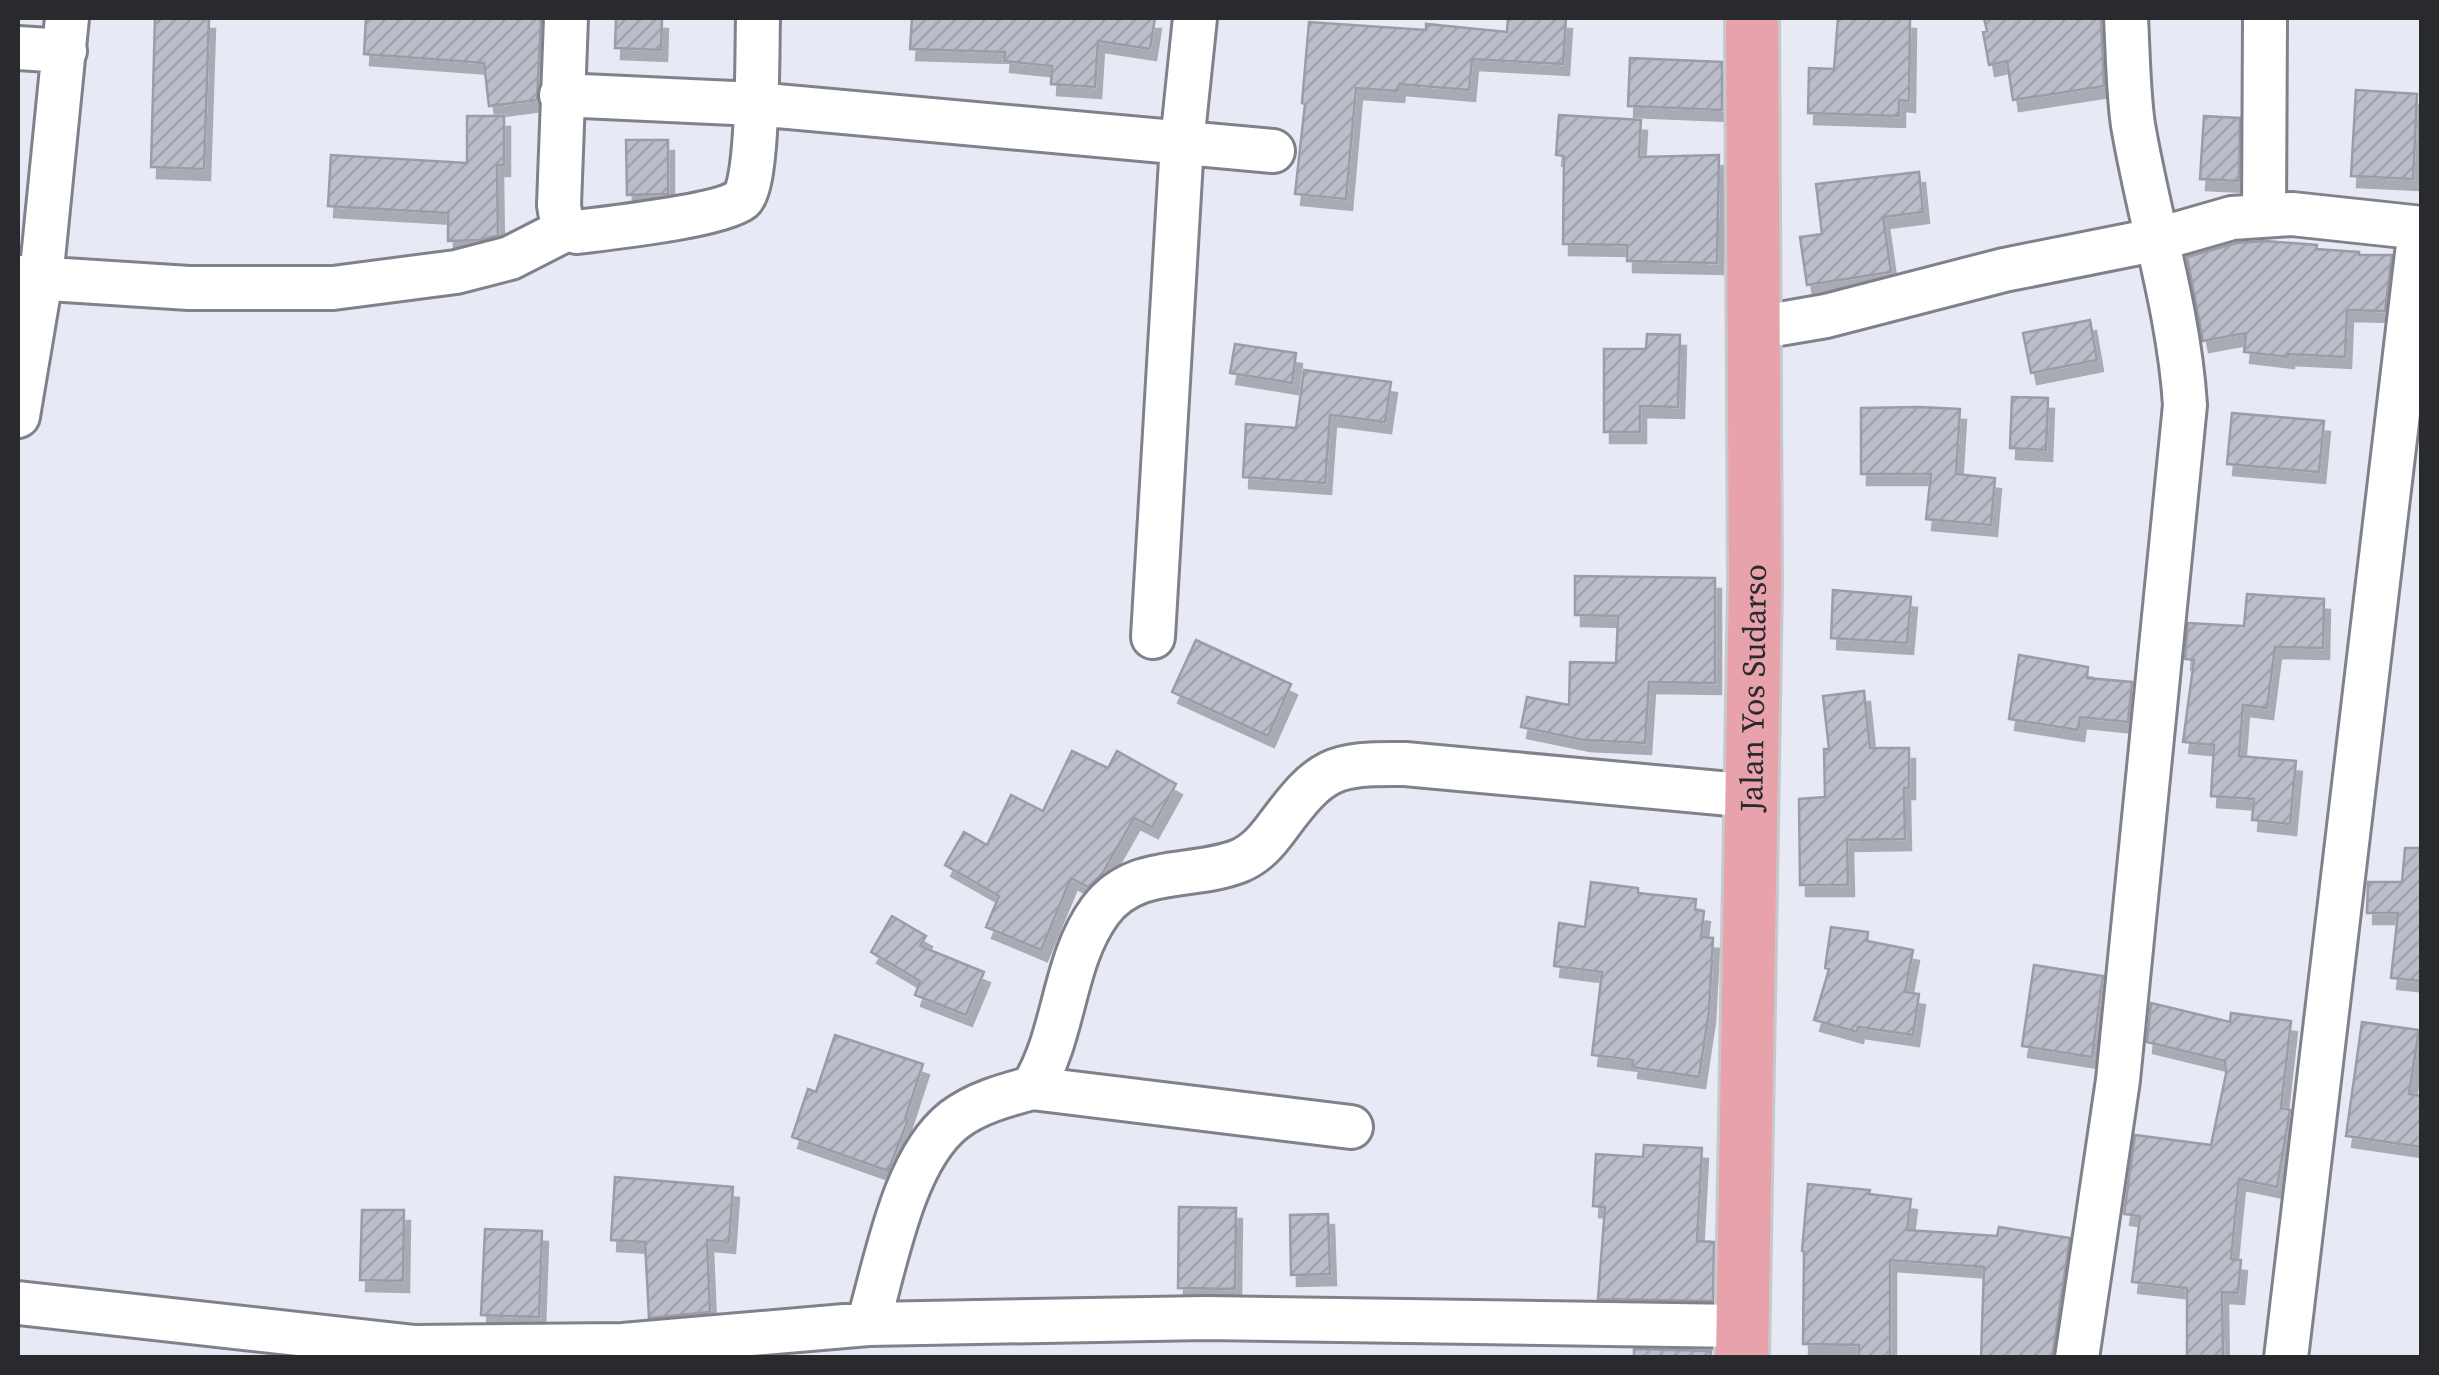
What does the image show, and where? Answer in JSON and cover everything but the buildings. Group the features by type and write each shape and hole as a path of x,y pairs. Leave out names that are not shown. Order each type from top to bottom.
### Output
{"main road":[{"name":"Jalan Yos Sudarso","path":"1741,1342 1756,328 1752,18"}],"street":[{"path":"566,18 559,205 561,220 567,229 577,232 645,224 728,206 742,199 750,188 758,18"},
{"path":"1153,637 1182,143 1195,18"},
{"path":"2077,1358 2118,1080 2183,442 2183,371 2160,238 2132,120 2126,18"},
{"path":"2264,18 2264,214"},
{"path":"18,48 66,34 30,278 18,416"},
{"path":"561,95 755,104 1273,151"},
{"path":"1756,328 1826,316 2004,270 2160,238 2212,222 2264,214 2327,216 2421,228 2286,1358"},
{"path":"30,278 189,288 333,288 456,272 510,258 567,229"},
{"path":"1032,1088 1050,1052 1084,939 1118,890 1144,878 1248,857 1266,842 1315,780 1336,768 1360,763 1404,764 1752,796"},
{"path":"868,1324 910,1184 923,1156 939,1134 966,1112 1005,1095 1032,1088 1350,1127"},
{"path":"18,1304 415,1347 623,1345 868,1324 1206,1318 1741,1342"}]}
